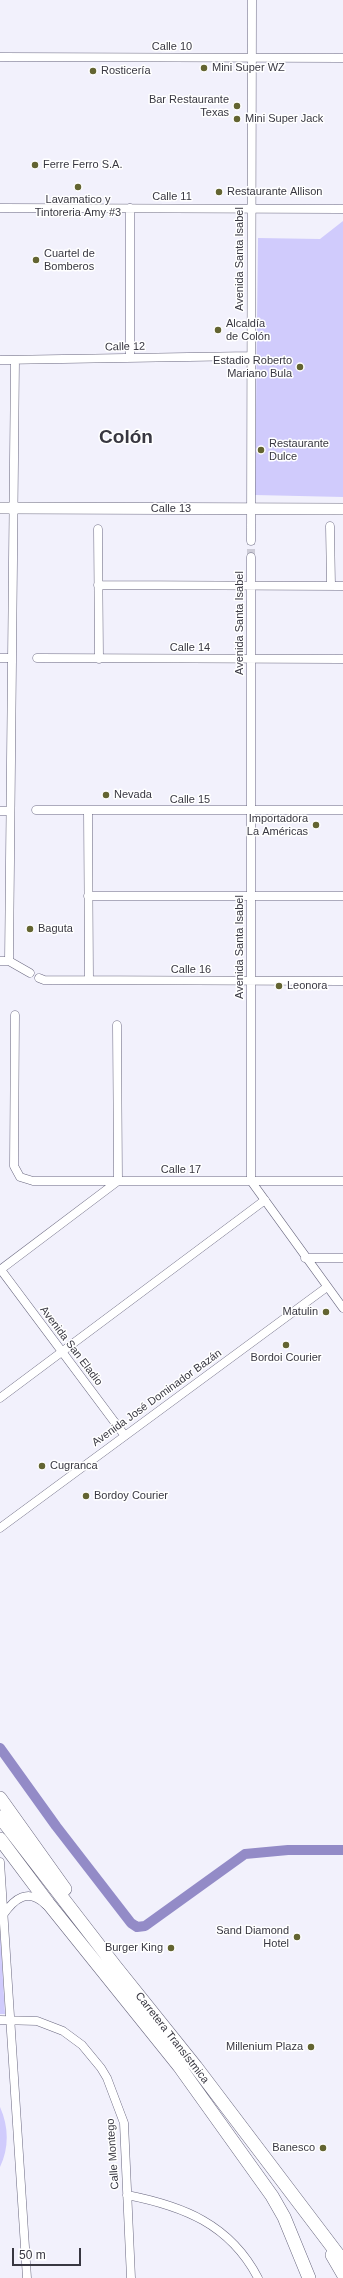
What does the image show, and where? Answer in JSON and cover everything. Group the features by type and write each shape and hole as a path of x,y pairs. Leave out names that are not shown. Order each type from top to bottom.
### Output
{"main road":[{"name":"Calle 13","path":"0,508 343,509"},
{"path":"0,1798 82,1912 101,1949"},
{"name":"Carretera Transístmica","path":"0,1817 101,1949 196,2067 343,2261"},
{"name":"Carretera Transístmica","path":"0,1840 59,1917 179,2066 272,2196 284,2217 309,2278"},
{"path":"311,2219 343,2274"}],"street":[{"name":"Avenida Santa Isabel","path":"252,0 252,541"},
{"name":"Calle 10","path":"0,57 343,58"},
{"name":"Calle 11","path":"0,208 343,208"},
{"path":"130,208 130,358"},
{"name":"Calle 12","path":"0,360 251,356"},
{"path":"15,360 10,811 4,961 30,973"},
{"path":"330,526 331,586"},
{"path":"98,529 99,658"},
{"name":"Avenida Santa Isabel","path":"251,557 251,1181"},
{"path":"98,585 343,586"},
{"path":"0,658 12,658"},
{"name":"Calle 14","path":"37,658 343,659"},
{"name":"Calle 15","path":"36,810 343,810"},
{"path":"88,810 88,980"},
{"path":"0,811 10,811"},
{"path":"88,896 343,896"},
{"name":"Calle 16","path":"39,978 44,980 343,981"},
{"name":"Calle 17","path":"15,1015 14,1166 20,1177 33,1180 343,1181"},
{"path":"0,1270 118,1181 117,1025"},
{"path":"251,1181 305,1258 343,1308"},
{"path":"0,1398 265,1200"},
{"path":"305,1258 343,1258"},
{"name":"Avenida San Eladio","path":"0,1270 125,1436"},
{"name":"Avenida José Dominador Bazán","path":"0,1528 327,1287"},
{"path":"0,1862 27,2278"},
{"path":"3,1915 14,1901 22,1896 43,1902 59,1917"},
{"name":"Calle Montego","path":"0,2020 37,2021 62,2031 82,2045 101,2068 124,2123 131,2278"},
{"path":"127,2195 163,2203 209,2224 236,2245 258,2278"}],"shaded area":[{"name":"Estadio Roberto Mariano Bula","path":"343,221 343,497 255,495 258,238 320,239"},
{"path":"0,1929 5,2014 0,2014"},
{"path":"0,2107 5,2122 7,2137 5,2152 0,2167"}],"waterway":[{"path":"0,1748 56,1826 131,1923 137,1927 145,1926 245,1854 288,1850 343,1850"}],"tunnel":[{"path":"251,541 251,557"}],"place":[{"name":"Mini Super WZ","path":"204,68"},
{"name":"Rosticería","path":"93,71"},
{"name":"Bar Restaurante Texas","path":"237,106"},
{"name":"Mini Super Jack","path":"237,119"},
{"name":"Ferre Ferro S.A.","path":"35,165"},
{"name":"Lavamatico y Tintoreria Amy #3","path":"78,187"},
{"name":"Restaurante Allison","path":"219,192"},
{"name":"Cuartel de Bomberos","path":"36,260"},
{"name":"Alcaldía de Colón","path":"218,330"},
{"name":"Estadio Roberto Mariano Bula","path":"300,367"},
{"name":"Restaurante Dulce","path":"261,450"},
{"name":"Nevada","path":"106,795"},
{"name":"Importadora La Américas","path":"316,825"},
{"name":"Baguta","path":"30,929"},
{"name":"Leonora","path":"279,986"},
{"name":"Matulin","path":"326,1312"},
{"name":"Bordoi Courier","path":"286,1345"},
{"name":"Cugranca","path":"42,1466"},
{"name":"Bordoy Courier","path":"86,1496"},
{"name":"Sand Diamond Hotel","path":"297,1937"},
{"name":"Burger King","path":"171,1948"},
{"name":"Millenium Plaza","path":"311,2047"},
{"name":"Banesco","path":"323,2148"}],"district":[{"name":"Colón","path":"126,438"}]}
